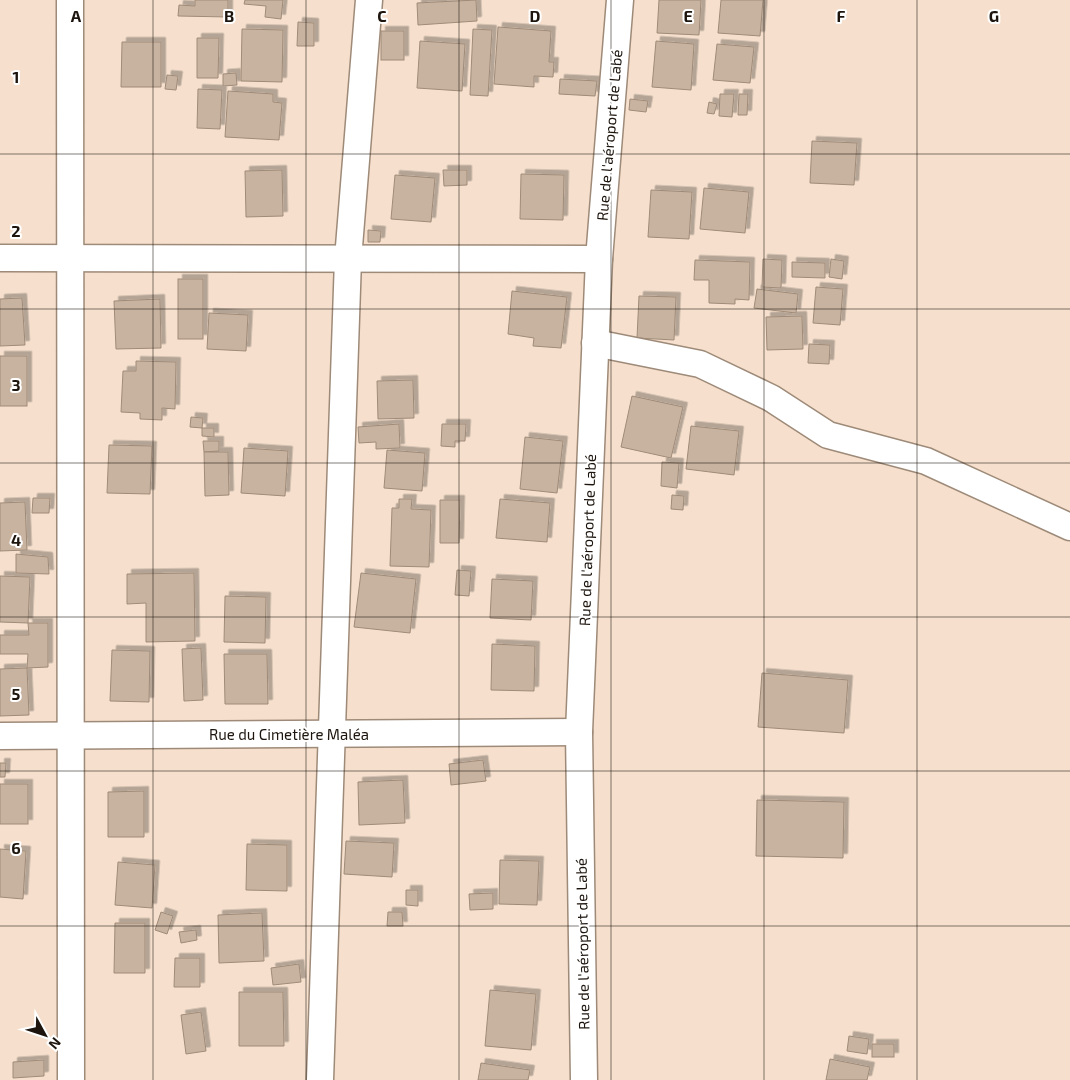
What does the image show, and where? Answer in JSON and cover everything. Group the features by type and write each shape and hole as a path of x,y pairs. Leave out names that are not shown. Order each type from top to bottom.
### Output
{"street":[{"path":"70,0 71,1080"},
{"path":"320,1080 348,259 369,0"},
{"name":"Rue de l'aéroport de Labé","path":"584,1080 579,732 599,259 620,0"},
{"path":"0,258 599,259"},
{"path":"595,343 700,364 771,398 828,435 926,462 1070,527"},
{"name":"Rue du Cimetière Maléa","path":"0,736 579,732"}],"building":[{"path":"195,0 228,0 228,17 178,16 179,5 195,6"},
{"path":"245,0 283,0 281,19 265,17 266,6 244,4"},
{"path":"476,0 477,21 418,25 417,3"},
{"path":"659,0 701,0 699,35 657,33"},
{"path":"721,0 763,0 760,36 718,33"},
{"path":"298,22 314,23 314,46 297,46"},
{"path":"498,27 551,31 549,62 554,62 553,77 534,76 534,87 494,84"},
{"path":"242,29 283,30 282,82 241,81"},
{"path":"473,29 492,30 488,96 470,95"},
{"path":"381,31 404,31 404,60 381,60"},
{"path":"197,38 219,38 218,78 197,78"},
{"path":"420,41 465,44 462,91 417,88"},
{"path":"656,41 694,44 691,90 652,87"},
{"path":"122,42 161,42 161,87 121,87"},
{"path":"717,44 754,47 750,83 713,80"},
{"path":"236,73 237,85 223,86 223,74"},
{"path":"167,75 178,76 176,90 165,89"},
{"path":"560,79 597,81 595,96 559,94"},
{"path":"198,89 222,90 220,129 197,128"},
{"path":"228,91 273,94 273,102 282,103 279,140 225,137"},
{"path":"720,94 734,94 732,117 719,116"},
{"path":"739,94 748,94 747,115 738,115"},
{"path":"630,99 648,101 646,112 629,110"},
{"path":"709,102 717,104 714,114 707,113"},
{"path":"812,141 857,143 854,185 810,183"},
{"path":"282,170 283,216 246,217 245,171"},
{"path":"443,170 467,170 467,185 444,186"},
{"path":"521,174 564,175 563,220 520,219"},
{"path":"395,175 435,178 431,222 391,219"},
{"path":"704,188 749,192 745,233 700,229"},
{"path":"651,190 692,192 689,239 648,237"},
{"path":"368,230 381,231 380,242 368,242"},
{"path":"763,259 782,260 781,288 762,287"},
{"path":"831,259 844,261 842,279 829,277"},
{"path":"695,260 750,262 749,300 735,299 735,304 709,303 709,280 694,280"},
{"path":"792,262 825,263 825,278 792,277"},
{"path":"178,279 203,279 203,339 178,339"},
{"path":"816,287 843,289 840,325 813,323"},
{"path":"757,289 798,294 796,313 754,308"},
{"path":"512,291 567,297 561,348 533,346 534,338 508,334"},
{"path":"639,296 676,297 674,340 637,338"},
{"path":"22,298 25,345 0,346 0,299"},
{"path":"160,299 161,348 116,349 114,301"},
{"path":"209,313 248,315 246,351 207,349"},
{"path":"802,316 803,349 767,350 766,317"},
{"path":"809,344 830,345 829,364 808,363"},
{"path":"0,356 27,356 27,406 0,406"},
{"path":"136,361 176,362 175,409 162,408 162,420 140,419 140,413 121,412 123,371 136,371"},
{"path":"413,380 414,418 378,419 377,381"},
{"path":"632,396 683,407 671,458 621,447"},
{"path":"191,417 203,418 202,428 190,427"},
{"path":"399,424 400,448 376,449 376,442 359,443 358,427"},
{"path":"442,424 466,424 465,441 455,441 455,447 441,446"},
{"path":"691,426 739,431 734,475 686,469"},
{"path":"202,428 214,428 214,437 202,436"},
{"path":"525,437 563,441 557,493 520,489"},
{"path":"203,441 219,441 219,451 204,452"},
{"path":"109,445 152,446 150,494 107,493"},
{"path":"244,448 288,451 285,496 241,493"},
{"path":"387,450 425,453 422,491 384,488"},
{"path":"204,452 228,452 229,495 205,496"},
{"path":"662,462 679,463 677,488 661,486"},
{"path":"672,495 684,496 683,510 671,509"},
{"path":"33,498 50,498 49,513 32,513"},
{"path":"399,499 412,499 411,509 431,510 429,567 390,566 392,508 399,508"},
{"path":"500,499 550,503 547,542 496,538"},
{"path":"440,500 460,500 459,543 440,543"},
{"path":"25,502 27,550 0,551 0,503"},
{"path":"16,554 48,557 49,574 16,573"},
{"path":"457,570 471,571 469,596 455,595"},
{"path":"194,573 195,641 146,642 146,603 127,604 127,574"},
{"path":"361,573 416,579 410,633 354,627"},
{"path":"0,576 30,577 28,623 0,622"},
{"path":"492,579 533,581 531,620 490,618"},
{"path":"225,596 266,597 265,643 224,642"},
{"path":"28,623 48,623 48,667 27,668 28,654 0,654 0,635 29,635"},
{"path":"492,644 535,646 534,691 491,690"},
{"path":"201,648 203,700 184,701 182,649"},
{"path":"112,650 150,651 149,702 110,701"},
{"path":"224,654 267,654 268,704 225,704"},
{"path":"27,668 29,715 0,716 0,669"},
{"path":"762,673 848,680 844,733 758,727"},
{"path":"483,760 486,781 451,785 449,764"},
{"path":"0,763 6,763 5,777 0,777"},
{"path":"403,780 405,823 359,825 358,782"},
{"path":"0,784 28,784 28,824 0,824"},
{"path":"144,791 144,837 108,837 108,792"},
{"path":"757,800 844,802 843,858 756,856"},
{"path":"346,841 394,843 392,877 344,874"},
{"path":"247,844 287,845 287,891 246,890"},
{"path":"0,849 26,851 23,899 0,897"},
{"path":"500,860 539,861 537,905 499,904"},
{"path":"118,862 155,865 152,908 115,905"},
{"path":"406,890 418,890 418,906 406,905"},
{"path":"493,893 493,909 470,910 469,894"},
{"path":"161,912 173,916 167,934 155,930"},
{"path":"388,912 402,912 403,926 387,926"},
{"path":"262,913 264,961 219,963 218,915"},
{"path":"115,923 145,923 145,973 114,973"},
{"path":"196,930 197,940 181,943 179,932"},
{"path":"175,958 200,958 200,987 174,987"},
{"path":"299,964 301,982 273,985 271,968"},
{"path":"490,990 536,994 531,1050 485,1046"},
{"path":"239,992 283,992 284,1046 239,1046"},
{"path":"201,1012 206,1051 186,1054 181,1015"},
{"path":"849,1036 869,1039 867,1054 847,1051"},
{"path":"872,1044 894,1044 894,1057 872,1057"},
{"path":"830,1059 870,1067 867,1080 826,1080"},
{"path":"44,1060 44,1076 13,1078 13,1062"},
{"path":"481,1063 530,1070 528,1080 478,1080"}]}
